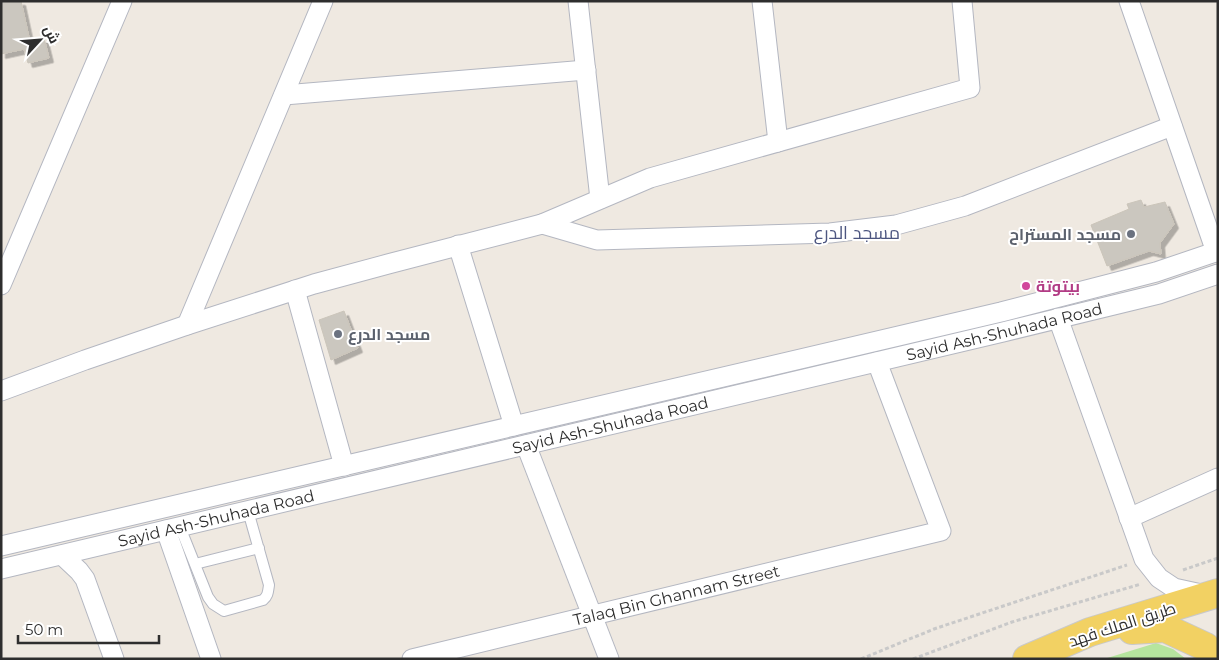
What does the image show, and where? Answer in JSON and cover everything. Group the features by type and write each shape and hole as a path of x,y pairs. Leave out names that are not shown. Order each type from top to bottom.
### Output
{"main road":[{"name":"طريق الملك فهد","path":"1027,659 1090,632 1214,594"},
{"path":"1090,632 1165,628 1206,647 1215,659"}],"street":[{"path":"1,285 122,1"},
{"path":"187,325 323,1"},
{"path":"578,1 600,199"},
{"path":"762,1 778,142"},
{"path":"1,391 85,360 295,290 542,224 650,178 970,88 962,1"},
{"path":"1129,1 1217,252"},
{"path":"284,95 586,70"},
{"path":"542,224 597,240 830,233 896,225 965,206 1172,126"},
{"path":"458,246 514,426"},
{"name":"Sayid Ash-Shuhada Road","path":"1,546 1010,310 1156,272 1217,252"},
{"name":"Sayid Ash-Shuhada Road","path":"1,569 1159,294 1218,274"},
{"path":"295,290 344,466"},
{"path":"1058,318 1144,559 1159,578 1174,588 1214,594"},
{"name":"Talaq Bin Ghannam Street","path":"412,659 941,531 876,362"},
{"path":"526,445 609,659"},
{"path":"1129,518 1218,478"},
{"path":"173,528 211,659"},
{"path":"62,555 85,579 114,659"}],"lane":[{"path":"173,528 195,564 208,597 213,604 224,611 263,600 267,597 269,585 248,511"},
{"path":"195,564 259,548"}],"path":[{"path":"913,659 1012,622 1159,578 1218,558"},
{"path":"861,659 934,629 1144,559"}],"green space":[{"path":"1156,643 1173,649 1186,659 1104,659"}],"building":[{"path":"1,1 21,1 30,42 44,38 49,58 28,63 24,49 1,54"},
{"name":"مسجد المستراح","path":"1141,200 1144,207 1165,202 1174,224 1160,243 1161,254 1149,251 1107,266 1091,225 1129,209 1127,204"},
{"name":"مسجد الدرع","path":"344,311 358,348 331,360 319,320"}],"place":[{"name":"مسجد المستراح","path":"1131,234"},
{"name":"بيتوتة","path":"1026,286"},
{"name":"مسجد الدرع","path":"338,334"}],"district":[{"name":"مسجد الدرع","path":"857,233"}]}
